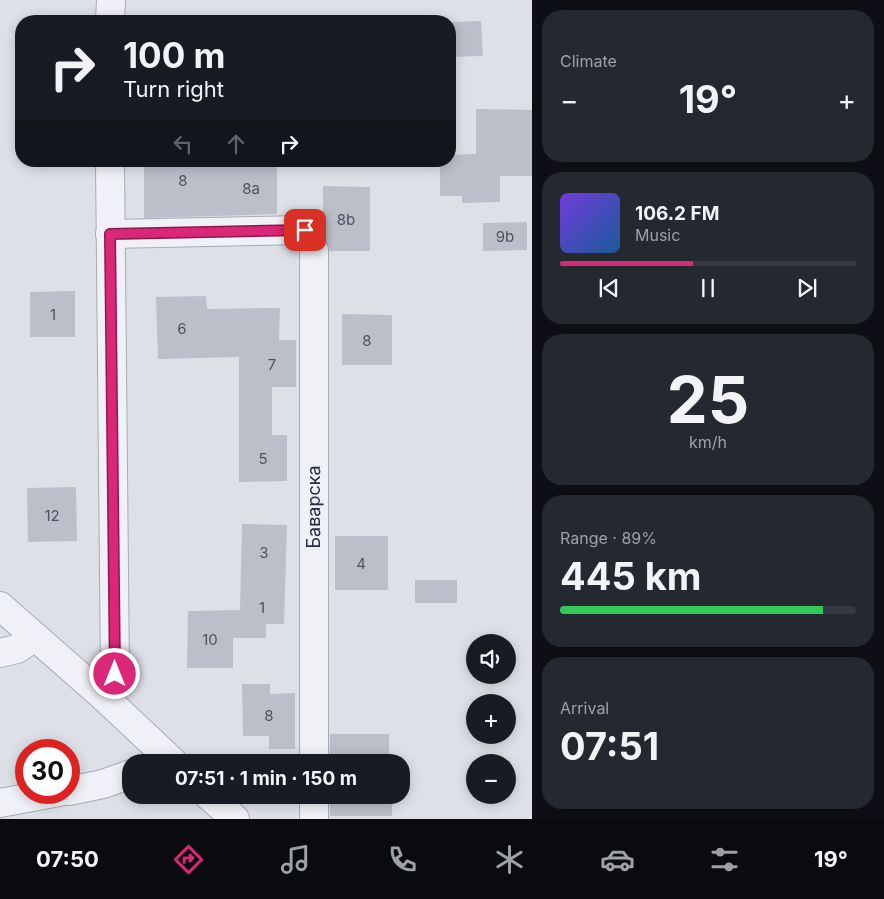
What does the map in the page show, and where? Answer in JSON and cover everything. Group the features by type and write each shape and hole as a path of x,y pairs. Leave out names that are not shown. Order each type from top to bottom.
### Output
{"street":[{"path":"110,15 111,0"},
{"path":"105,698 112,687 115,674 110,167"},
{"name":"Баварска","path":"110,234 310,241 313,389 314,754"},
{"path":"0,606 105,698 156,754"},
{"path":"0,653 17,649 35,637"},
{"path":"80,789 103,784 122,777"},
{"path":"0,803 15,800"},
{"path":"218,804 235,819"},
{"path":"314,804 314,819"}],"building":[{"path":"481,21 483,56 456,57 456,22"},
{"path":"476,109 532,110 532,176 500,176 500,202 462,203 462,196 440,196 440,167 456,167 456,155 476,154"},
{"path":"144,167 277,167 277,214 144,218"},
{"path":"323,186 370,187 370,251 330,251 323,238"},
{"path":"527,222 527,250 483,251 483,223"},
{"path":"75,291 75,337 30,337 30,292"},
{"path":"206,296 207,309 280,308 279,340 296,340 296,387 272,387 272,435 287,435 287,481 239,482 239,357 158,359 156,297"},
{"path":"342,314 392,315 392,365 342,365"},
{"path":"76,487 77,541 28,542 27,488"},
{"path":"242,524 287,525 284,624 266,624 266,638 233,638 233,668 187,668 188,611 240,610"},
{"path":"335,536 388,536 388,590 335,590"},
{"path":"415,580 457,580 457,603 415,603"},
{"path":"242,684 270,684 270,694 295,693 295,749 269,749 269,736 243,736"},
{"path":"330,734 389,734 389,754 330,754"},
{"path":"330,804 392,804 392,816 330,816"}],"route":[{"path":"115,674 110,234 305,230"}]}
